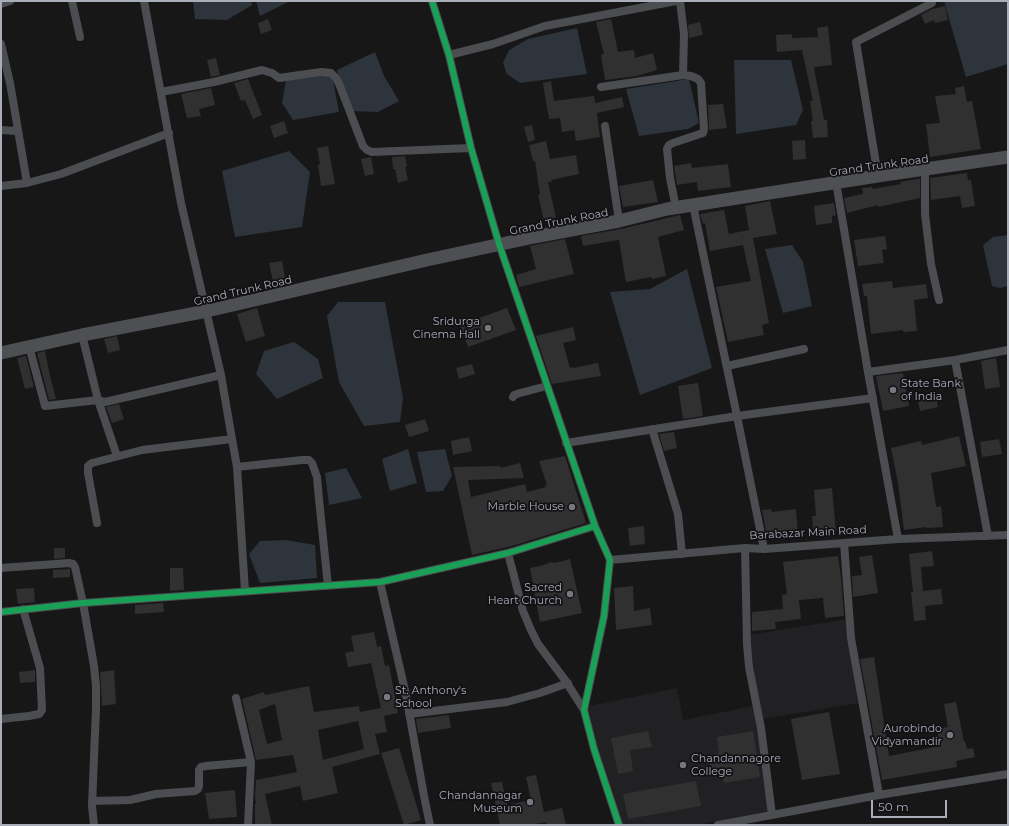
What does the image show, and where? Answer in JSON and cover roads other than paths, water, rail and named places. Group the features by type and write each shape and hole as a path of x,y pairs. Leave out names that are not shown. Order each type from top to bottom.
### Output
{"main road":[{"name":"Grand Trunk Road","path":"1,353 207,310 499,244 619,221 676,208 836,182 1008,157"}],"street":[{"path":"1,4 10,1"},
{"path":"72,1 80,37"},
{"path":"144,1 181,203 207,310 221,376 237,467 245,591"},
{"path":"432,1 449,55 471,148 499,244 594,526 610,560 604,616 584,710"},
{"path":"449,55 492,44 545,26 676,1"},
{"path":"680,1 684,34 683,75"},
{"path":"878,176 856,42 932,3 932,1"},
{"path":"1,44 10,83 27,183"},
{"path":"161,92 214,82 262,70 272,73 279,78 321,72 331,73 338,82 363,146 367,150 372,152 471,148"},
{"path":"601,87 683,75 692,76 698,79 701,83 703,133 673,142 669,145 668,149 670,178 676,208"},
{"path":"604,126 619,221"},
{"path":"1,130 17,131"},
{"path":"1,186 27,183 61,174 169,133"},
{"path":"924,169 925,214 928,243 939,300"},
{"path":"836,182 872,398 898,539"},
{"path":"694,205 764,549"},
{"path":"82,335 98,400 117,456"},
{"path":"29,346 45,406 98,400 105,402 221,376"},
{"path":"727,366 804,349"},
{"path":"868,372 955,360 1008,350"},
{"path":"955,360 988,536"},
{"path":"513,397 514,395 520,393 547,386"},
{"path":"566,443 737,416 872,398"},
{"path":"652,429 678,514 682,554"},
{"path":"96,523 88,473 88,466 92,463 142,450 232,439"},
{"path":"237,467 302,460 309,460 312,463 317,477 320,499 328,586"},
{"path":"1,612 83,603 380,582 508,553 594,526"},
{"name":"Barabazar Main Road","path":"610,560 744,548 764,549 898,539 1008,535"},
{"path":"844,543 851,638 880,795"},
{"path":"744,548 749,667 761,728 772,814"},
{"path":"508,553 523,611 531,630 538,644 568,683 584,710 594,748 619,825"},
{"path":"1,568 68,563 73,564 83,603 96,686 92,801 94,825"},
{"path":"380,582 406,695 430,825"},
{"path":"1,719 39,714 42,710 40,668 23,610"},
{"path":"409,714 507,702 540,693 568,683"},
{"path":"236,698 251,762 248,825"},
{"path":"92,801 130,800 156,794 195,791 199,786 199,770 201,767 251,762"},
{"path":"718,825 880,795 1008,774"}],"place":[{"name":"Sridurga Cinema Hall","path":"488,328"},
{"name":"State Bank of India","path":"893,390"},
{"name":"Marble House","path":"572,507"},
{"name":"Sacred Heart Church","path":"570,594"},
{"name":"St. Anthony's School","path":"387,697"},
{"name":"Aurobindo Vidyamandir","path":"950,735"},
{"name":"Chandannagore College","path":"683,765"},
{"name":"Chandannagar Museum","path":"530,802"}]}
